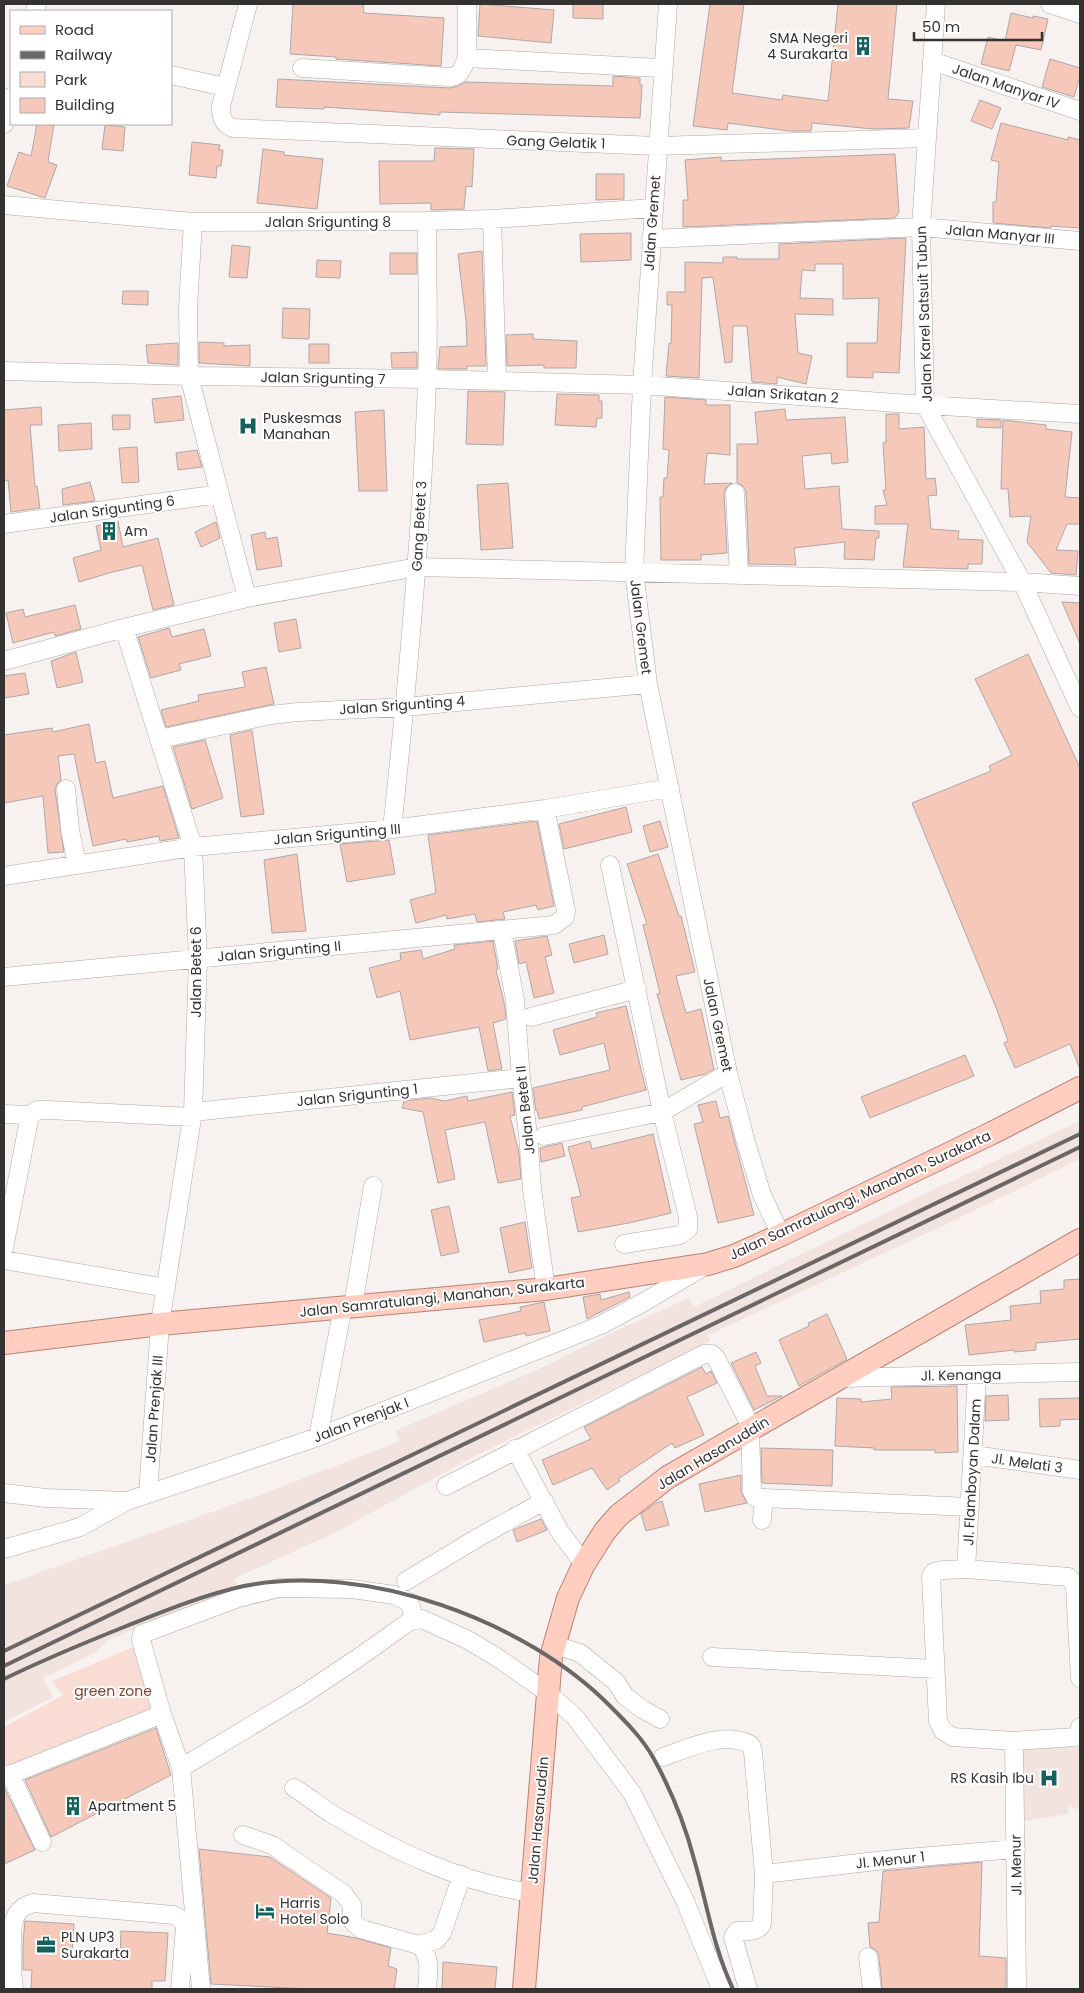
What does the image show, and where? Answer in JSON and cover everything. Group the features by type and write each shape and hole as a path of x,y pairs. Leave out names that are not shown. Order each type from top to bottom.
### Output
{"main road":[{"name":"Jalan Samratulangi, Manahan, Surakarta","path":"4,1343 160,1324 546,1289 708,1264 734,1256 781,1235 992,1133 1080,1088"},
{"name":"Jalan Hasanuddin","path":"524,1989 548,1693 554,1645 568,1598 584,1564 605,1531 620,1515 668,1477 1080,1240"}],"street":[{"path":"172,75 225,87 248,4"},
{"path":"302,68 456,76 460,73 467,58 467,4"},
{"name":"Jalan Gremet","path":"668,4 642,385 634,572 648,684 728,1073 762,1195 781,1235"},
{"name":"Jalan Karel Satsuit Tubun","path":"936,4 920,227 925,405 1022,582 1080,708"},
{"path":"1050,4 1080,14"},
{"path":"467,58 660,68"},
{"name":"Jalan Manyar IV","path":"932,61 1080,111"},
{"name":"Gang Gelatik 1","path":"225,87 221,106 222,118 228,126 233,128 657,146 927,138"},
{"path":"4,124 10,101"},
{"name":"Jalan Srigunting 8","path":"4,206 193,222 427,221 492,219 653,208"},
{"path":"492,219 497,381"},
{"name":"Gang Betet 3","path":"392,829 417,567 427,379 427,221"},
{"path":"193,222 188,309 189,376 247,598"},
{"name":"Jalan Manyar III","path":"651,239 920,227 1080,241"},
{"name":"Jalan Srigunting 7","path":"4,371 642,385"},
{"name":"Jalan Srikatan 2","path":"642,385 1080,414"},
{"path":"735,493 738,575"},
{"name":"Jalan Srigunting 6","path":"4,524 220,494"},
{"path":"4,661 124,628 247,598 417,567 1022,582 1080,586"},
{"name":"Jalan Betet 6","path":"124,628 193,847 198,959 193,1115 160,1324"},
{"name":"Jalan Srigunting 4","path":"159,739 271,715 405,707 648,684"},
{"name":"Jalan Srigunting III","path":"4,876 193,847 392,829 546,809 670,788"},
{"path":"66,789 70,830 77,864"},
{"name":"Jalan Srigunting II","path":"4,977 554,925 565,917 566,911 546,809"},
{"path":"610,866 662,1112 680,1177 688,1217 688,1229 680,1235 624,1244"},
{"name":"Jalan Betet II","path":"502,930 515,1000 532,1189 546,1289"},
{"path":"531,1017 637,989"},
{"path":"544,1136 662,1112 728,1073"},
{"name":"Jalan Srigunting 1","path":"4,1114 30,1114 38,1110 48,1110 193,1115 521,1078"},
{"path":"4,1248 30,1114"},
{"path":"318,1438 373,1186"},
{"path":"4,1260 166,1288"},
{"name":"Jalan Prenjak I","path":"4,1549 80,1526 127,1501 148,1493 318,1438 600,1325 644,1302 708,1264"},
{"name":"Jalan Prenjak III","path":"148,1493 160,1324"},
{"path":"446,1486 515,1449 708,1354 716,1358 751,1430 752,1491 755,1497 970,1507"},
{"name":"Jl. Kenanga","path":"842,1378 1080,1372"},
{"name":"Jl. Flamboyan Dalam","path":"966,1569 974,1455 977,1375"},
{"path":"515,1449 560,1532 584,1564"},
{"name":"Jl. Melati 3","path":"974,1455 1080,1470"},
{"path":"4,1493 46,1498 127,1501"},
{"path":"762,1520 764,1498"},
{"path":"406,1581 544,1501"},
{"path":"1080,1678 1077,1601 1072,1579 1063,1575 966,1569 943,1570 934,1572 931,1576 938,1721 943,1732 953,1737 1014,1741 1076,1737 1080,1734 1080,1727"},
{"path":"201,1989 181,1768 162,1714 141,1637 144,1632 174,1621 255,1593 279,1588 352,1589 394,1595 409,1602 415,1619"},
{"path":"181,1768 304,1694 410,1621 422,1619 468,1640 498,1658 548,1693 575,1717 632,1793 684,1901 722,1989"},
{"path":"554,1645 580,1654 616,1682 625,1696 642,1709 660,1719"},
{"path":"712,1657 935,1669"},
{"path":"42,1842 7,1775 162,1714"},
{"path":"663,1757 714,1741 736,1739 751,1745 764,1874 762,1926 754,1931 735,1932 733,1937 748,1989"},
{"name":"Jl. Menur","path":"1014,1741 1017,1989"},
{"path":"294,1788 331,1813 398,1850 462,1875 505,1889 532,1893"},
{"path":"243,1835 272,1845 344,1894 352,1905 352,1921 361,1929 419,1945 426,1951 427,1989"},
{"name":"Jl. Menur 1","path":"764,1874 894,1858 1016,1849"},
{"path":"419,1945 436,1940 442,1932 462,1875"},
{"path":"14,1989 11,1973 14,1919 21,1908 33,1903 174,1915 182,1920 185,1927 180,1989"},
{"path":"868,1957 872,1989"}],"shaded area":[{"path":"1080,1121 1080,1159 938,1228 708,1335 710,1341 473,1457 336,1532 234,1579 240,1592 164,1617 108,1640 95,1653 43,1678 53,1697 4,1722 4,1585 263,1494 400,1441 395,1431 550,1364 611,1333 689,1298 694,1307 914,1199"},
{"name":"RS Kasih Ibu","path":"1080,1747 1080,1810 1068,1806 1068,1814 1019,1822 1017,1749"}],"green space":[{"name":"green zone","path":"136,1646 153,1711 4,1768 4,1727 63,1695 52,1681"}],"building":[{"path":"293,4 363,4 364,13 444,18 441,66 290,54"},
{"path":"480,4 554,10 551,43 478,36"},
{"path":"573,4 603,4 603,19 573,18"},
{"path":"710,4 744,4 732,93 782,100 783,95 828,101 838,4 897,4 888,99 913,101 909,128 873,129 812,123 811,131 789,131 728,123 727,130 693,126"},
{"path":"1011,13 1048,19 1041,50 1016,45 1009,71 981,64 988,37 1005,41"},
{"path":"1050,59 1080,68 1080,76 1074,97 1042,87"},
{"path":"613,76 640,78 640,85 642,85 640,118 440,112 440,115 324,107 324,109 276,107 278,79 450,88 465,82 613,86"},
{"path":"980,100 1001,108 992,129 971,121"},
{"path":"1001,123 1068,140 1068,137 1080,140 1080,228 1051,226 1051,228 993,223 993,202 996,202 999,162 991,160"},
{"path":"37,125 54,125 48,162 57,165 45,198 7,186 19,152 31,156"},
{"path":"105,125 125,127 123,151 102,149"},
{"path":"192,142 220,145 219,150 223,150 221,166 217,166 216,178 189,175"},
{"path":"435,148 474,149 472,187 466,186 464,209 431,210 431,203 380,204 379,161 434,161"},
{"path":"263,149 284,152 284,155 323,159 317,209 257,203"},
{"path":"895,154 899,212 895,218 683,227 683,200 688,200 685,160 721,157 721,161"},
{"path":"596,174 624,174 624,199 596,200"},
{"path":"631,233 631,260 581,262 580,234"},
{"path":"906,238 899,373 873,372 873,378 847,377 847,343 877,343 879,298 843,299 843,264 815,264 815,271 802,270 800,298 833,299 833,315 795,314 798,353 812,356 806,384 777,377 777,384 752,382 747,326 733,326 732,362 725,363 713,277 702,278 699,378 666,376 669,343 671,344 672,305 667,305 667,292 685,292 685,262 723,263 723,257 779,259 779,244"},
{"path":"232,245 250,247 247,278 229,277"},
{"path":"482,251 486,366 467,366 467,369 438,369 440,347 467,346 458,254"},
{"path":"390,253 417,253 417,274 390,274"},
{"path":"317,260 341,261 340,278 316,277"},
{"path":"123,291 148,291 148,305 122,304"},
{"path":"283,308 310,309 309,339 282,338"},
{"path":"533,334 533,339 577,341 576,368 544,368 544,365 507,366 506,335"},
{"path":"199,342 224,343 224,346 250,345 250,366 199,363"},
{"path":"178,343 178,365 148,363 146,345"},
{"path":"309,344 329,344 329,363 309,363"},
{"path":"417,352 417,368 392,368 391,353"},
{"path":"468,391 505,392 503,445 466,444"},
{"path":"557,394 599,395 599,401 602,401 602,418 597,418 596,427 555,425"},
{"path":"181,396 184,420 155,423 152,399"},
{"path":"665,397 706,400 706,405 730,405 730,455 707,453 704,484 732,483 726,488 724,494 727,553 701,555 701,560 661,560 660,497 663,497 664,478 667,478 669,450 663,449"},
{"path":"41,407 42,425 30,425 35,487 37,486 40,508 11,512 8,480 4,481 4,410"},
{"path":"785,409 786,420 845,417 848,462 832,464 831,453 802,456 805,489 839,486 842,529 879,531 879,538 876,538 874,560 844,559 845,542 794,548 796,565 749,564 746,492 744,487 737,483 737,444 758,444 755,412"},
{"path":"384,410 387,491 359,491 355,412"},
{"path":"886,414 899,414 899,429 924,427 926,479 935,478 937,495 928,496 931,529 959,531 958,539 983,540 982,564 968,564 968,569 903,567 908,524 875,524 875,506 887,505 883,490 886,490 883,443 886,442"},
{"path":"112,415 130,415 130,429 113,430"},
{"path":"977,419 1001,420 1001,428 977,427"},
{"path":"1003,420 1046,425 1046,429 1072,432 1065,497 1080,498 1080,524 1067,524 1056,550 1078,551 1076,575 1051,573 1027,542 1031,516 1010,517 1008,489 1001,489"},
{"path":"91,423 92,449 59,451 58,425"},
{"path":"137,447 139,482 122,483 119,448"},
{"path":"197,450 202,467 178,470 176,453"},
{"path":"90,482 95,501 63,505 62,489"},
{"path":"508,483 513,548 481,550 477,485"},
{"path":"118,521 123,547 158,538 174,605 153,610 142,565 79,582 73,558 101,550 96,526"},
{"path":"216,522 220,538 201,547 195,532"},
{"path":"265,532 266,539 277,537 282,566 257,570 251,535"},
{"path":"1062,602 1080,603 1080,644"},
{"path":"75,605 81,629 55,636 54,632 13,643 6,613 23,609 25,617"},
{"path":"296,619 301,648 279,652 274,623"},
{"path":"169,628 172,637 204,629 211,656 179,664 181,670 151,678 138,637"},
{"path":"76,652 83,682 57,688 51,661"},
{"path":"1028,654 1080,768 1080,1069 1070,1044 1015,1068 1004,1043 1008,1041 997,1010 912,803 991,771 989,766 1012,755 975,679"},
{"path":"266,667 274,704 166,727 161,710 199,701 198,695 245,687 242,672"},
{"path":"25,673 29,694 4,698 4,676"},
{"path":"89,724 96,763 105,761 113,798 163,786 179,838 160,841 159,836 127,842 126,839 93,846 74,754 58,756 61,780 55,790 64,852 48,853 43,796 4,803 4,735 52,728 53,732"},
{"path":"252,730 264,814 241,817 230,735"},
{"path":"205,740 223,798 192,809 173,747"},
{"path":"626,807 632,832 564,849 559,824"},
{"path":"537,821 554,906 538,910 536,905 503,912 505,919 477,922 475,914 447,919 446,915 416,923 410,900 436,893 428,835"},
{"path":"660,821 668,847 650,852 643,826"},
{"path":"389,840 395,874 347,882 340,844"},
{"path":"297,854 306,931 272,933 264,860"},
{"path":"658,854 679,916 681,916 695,972 676,976 686,1013 701,1009 714,1069 705,1074 681,1080 657,994 660,993 643,925 647,924 627,864"},
{"path":"604,935 608,954 574,963 569,944"},
{"path":"547,936 552,955 545,957 554,993 534,998 526,962 519,964 515,941"},
{"path":"493,941 498,969 496,970 506,1019 493,1023 502,1069 488,1071 479,1027 410,1040 400,991 377,998 369,968 401,960 400,953 421,950 423,959 455,949 454,945"},
{"path":"626,1006 646,1090 582,1107 582,1110 539,1119 533,1088 610,1070 604,1043 560,1055 553,1030 597,1017 596,1013"},
{"path":"965,1055 974,1076 870,1118 861,1097"},
{"path":"512,1092 515,1115 510,1116 519,1153 521,1179 498,1183 485,1122 445,1130 455,1179 438,1183 423,1112 402,1108 404,1101 430,1098 445,1101 467,1096 468,1101"},
{"path":"716,1101 720,1118 728,1116 754,1215 718,1223 694,1124 703,1122 698,1105"},
{"path":"653,1134 671,1213 578,1232 571,1198 581,1196 568,1147 590,1141 592,1149"},
{"path":"562,1143 565,1156 541,1162 540,1148"},
{"path":"449,1206 459,1252 441,1256 431,1210"},
{"path":"525,1222 532,1268 509,1273 500,1228"},
{"path":"1080,1279 1080,1339 1036,1343 1036,1350 1014,1352 1014,1350 969,1355 965,1325 1011,1320 1010,1306 1041,1303 1040,1291 1064,1289 1064,1280"},
{"path":"629,1292 630,1297 587,1319 583,1297 600,1294 601,1300"},
{"path":"544,1302 550,1331 526,1336 526,1333 484,1342 479,1320 521,1311 520,1307"},
{"path":"827,1314 847,1359 799,1386 779,1340 809,1326 808,1323"},
{"path":"756,1352 761,1363 755,1366 767,1396 782,1396 754,1410 731,1363"},
{"path":"702,1367 706,1374 711,1371 717,1383 687,1397 704,1435 675,1448 672,1443 618,1479 620,1481 607,1490 592,1468 553,1485 542,1460 591,1439 584,1427"},
{"path":"957,1386 958,1452 935,1453 935,1450 874,1450 874,1448 835,1446 837,1398 861,1399 861,1402 892,1399 891,1387"},
{"path":"1008,1395 1009,1420 985,1421 986,1396"},
{"path":"1080,1398 1080,1419 1060,1420 1060,1426 1040,1427 1039,1399"},
{"path":"761,1448 833,1450 832,1486 762,1483"},
{"path":"741,1475 741,1492 747,1503 705,1512 699,1484"},
{"path":"662,1501 669,1525 646,1531 641,1514"},
{"path":"541,1519 547,1530 517,1542 513,1530"},
{"name":"Apartment 5","path":"156,1728 171,1775 51,1837 25,1780"},
{"path":"4,1787 35,1850 4,1864"},
{"name":"Harris Hotel Solo","path":"199,1849 270,1857 331,1898 327,1933 356,1938 391,1948 388,1966 397,1969 394,1989 310,1989 211,1984"},
{"path":"982,1862 979,1956 1006,1958 1006,1989 882,1989 879,1956 876,1950 870,1947 868,1923 879,1922 883,1871"},
{"name":"PLN UP3 Surakarta","path":"25,1921 74,1924 72,1957 120,1960 121,1931 168,1933 165,1981 152,1981 152,1989 31,1988 32,1970 23,1970"},
{"path":"443,1962 497,1967 495,1989 442,1989"}],"railway":[{"path":"4,1651 1080,1134"},
{"path":"4,1666 1080,1147"},
{"path":"4,1679 154,1615 244,1586 291,1581 340,1583 391,1591 441,1605 489,1624 535,1648 576,1676 623,1719 650,1752 672,1795 682,1821 699,1875 715,1941 733,1989"}],"place":[{"name":"SMA Negeri 4 Surakarta","path":"863,46"},
{"name":"Puskesmas Manahan","path":"248,426"},
{"name":"Am","path":"109,531"},
{"name":"RS Kasih Ibu","path":"1049,1778"},
{"name":"Apartment 5","path":"73,1806"},
{"name":"Harris Hotel Solo","path":"265,1911"},
{"name":"PLN UP3 Surakarta","path":"46,1945"}]}
